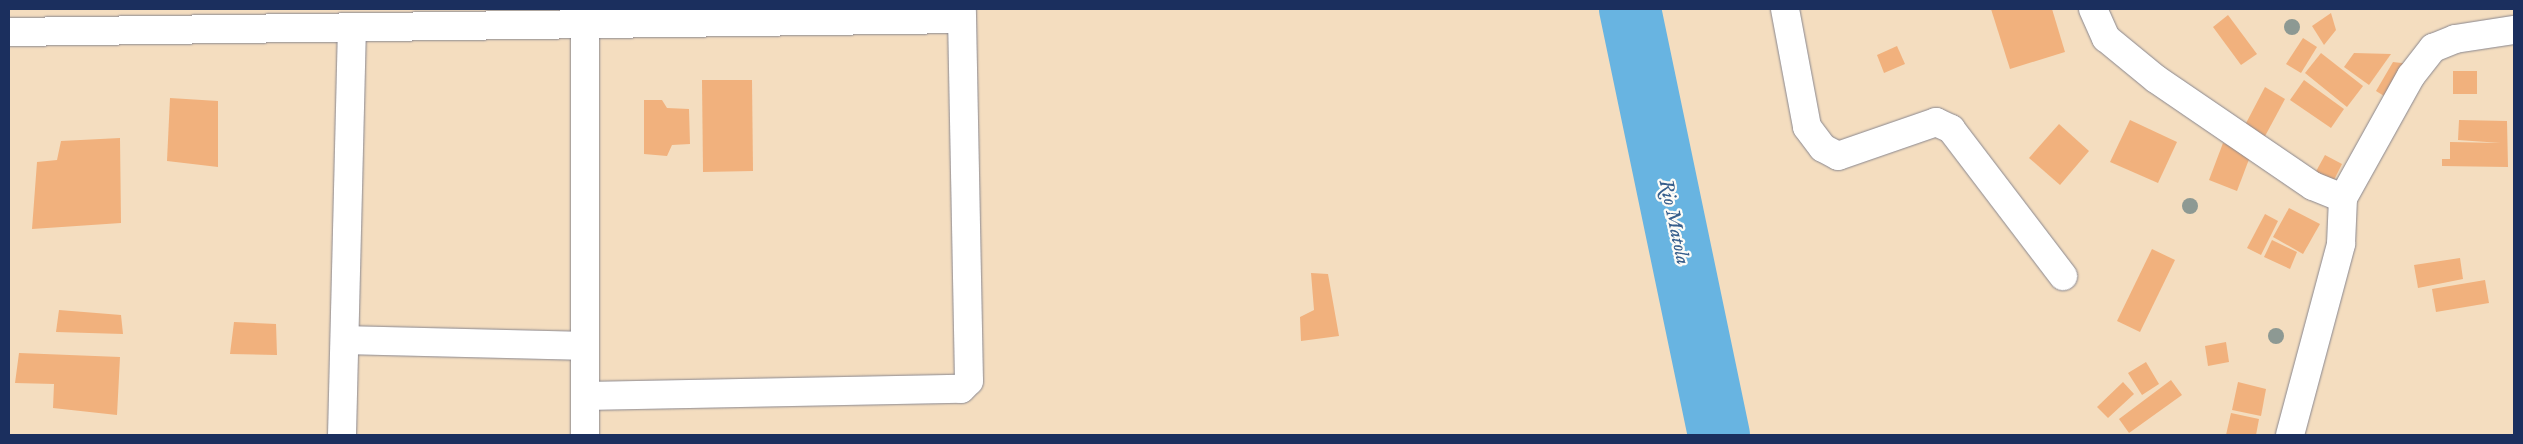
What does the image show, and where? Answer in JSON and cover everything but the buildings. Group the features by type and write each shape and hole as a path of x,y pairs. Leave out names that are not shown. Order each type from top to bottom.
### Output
{"street":[{"path":"1785,9 1807,127 1823,148 1838,156 1936,122 1950,129 2063,276"},
{"path":"2093,9 2106,38 2156,79 2313,186 2343,198"},
{"path":"9,32 352,27 585,16 962,14 969,381 961,390 584,396"},
{"path":"584,435 585,16"},
{"path":"342,435 346,340 352,27"},
{"path":"2290,435 2341,244 2343,198 2411,76 2433,48 2455,39 2514,30"},
{"path":"346,340 585,346"}],"waterway":[{"name":"Rio Matola","path":"1630,9 1719,435"}]}
